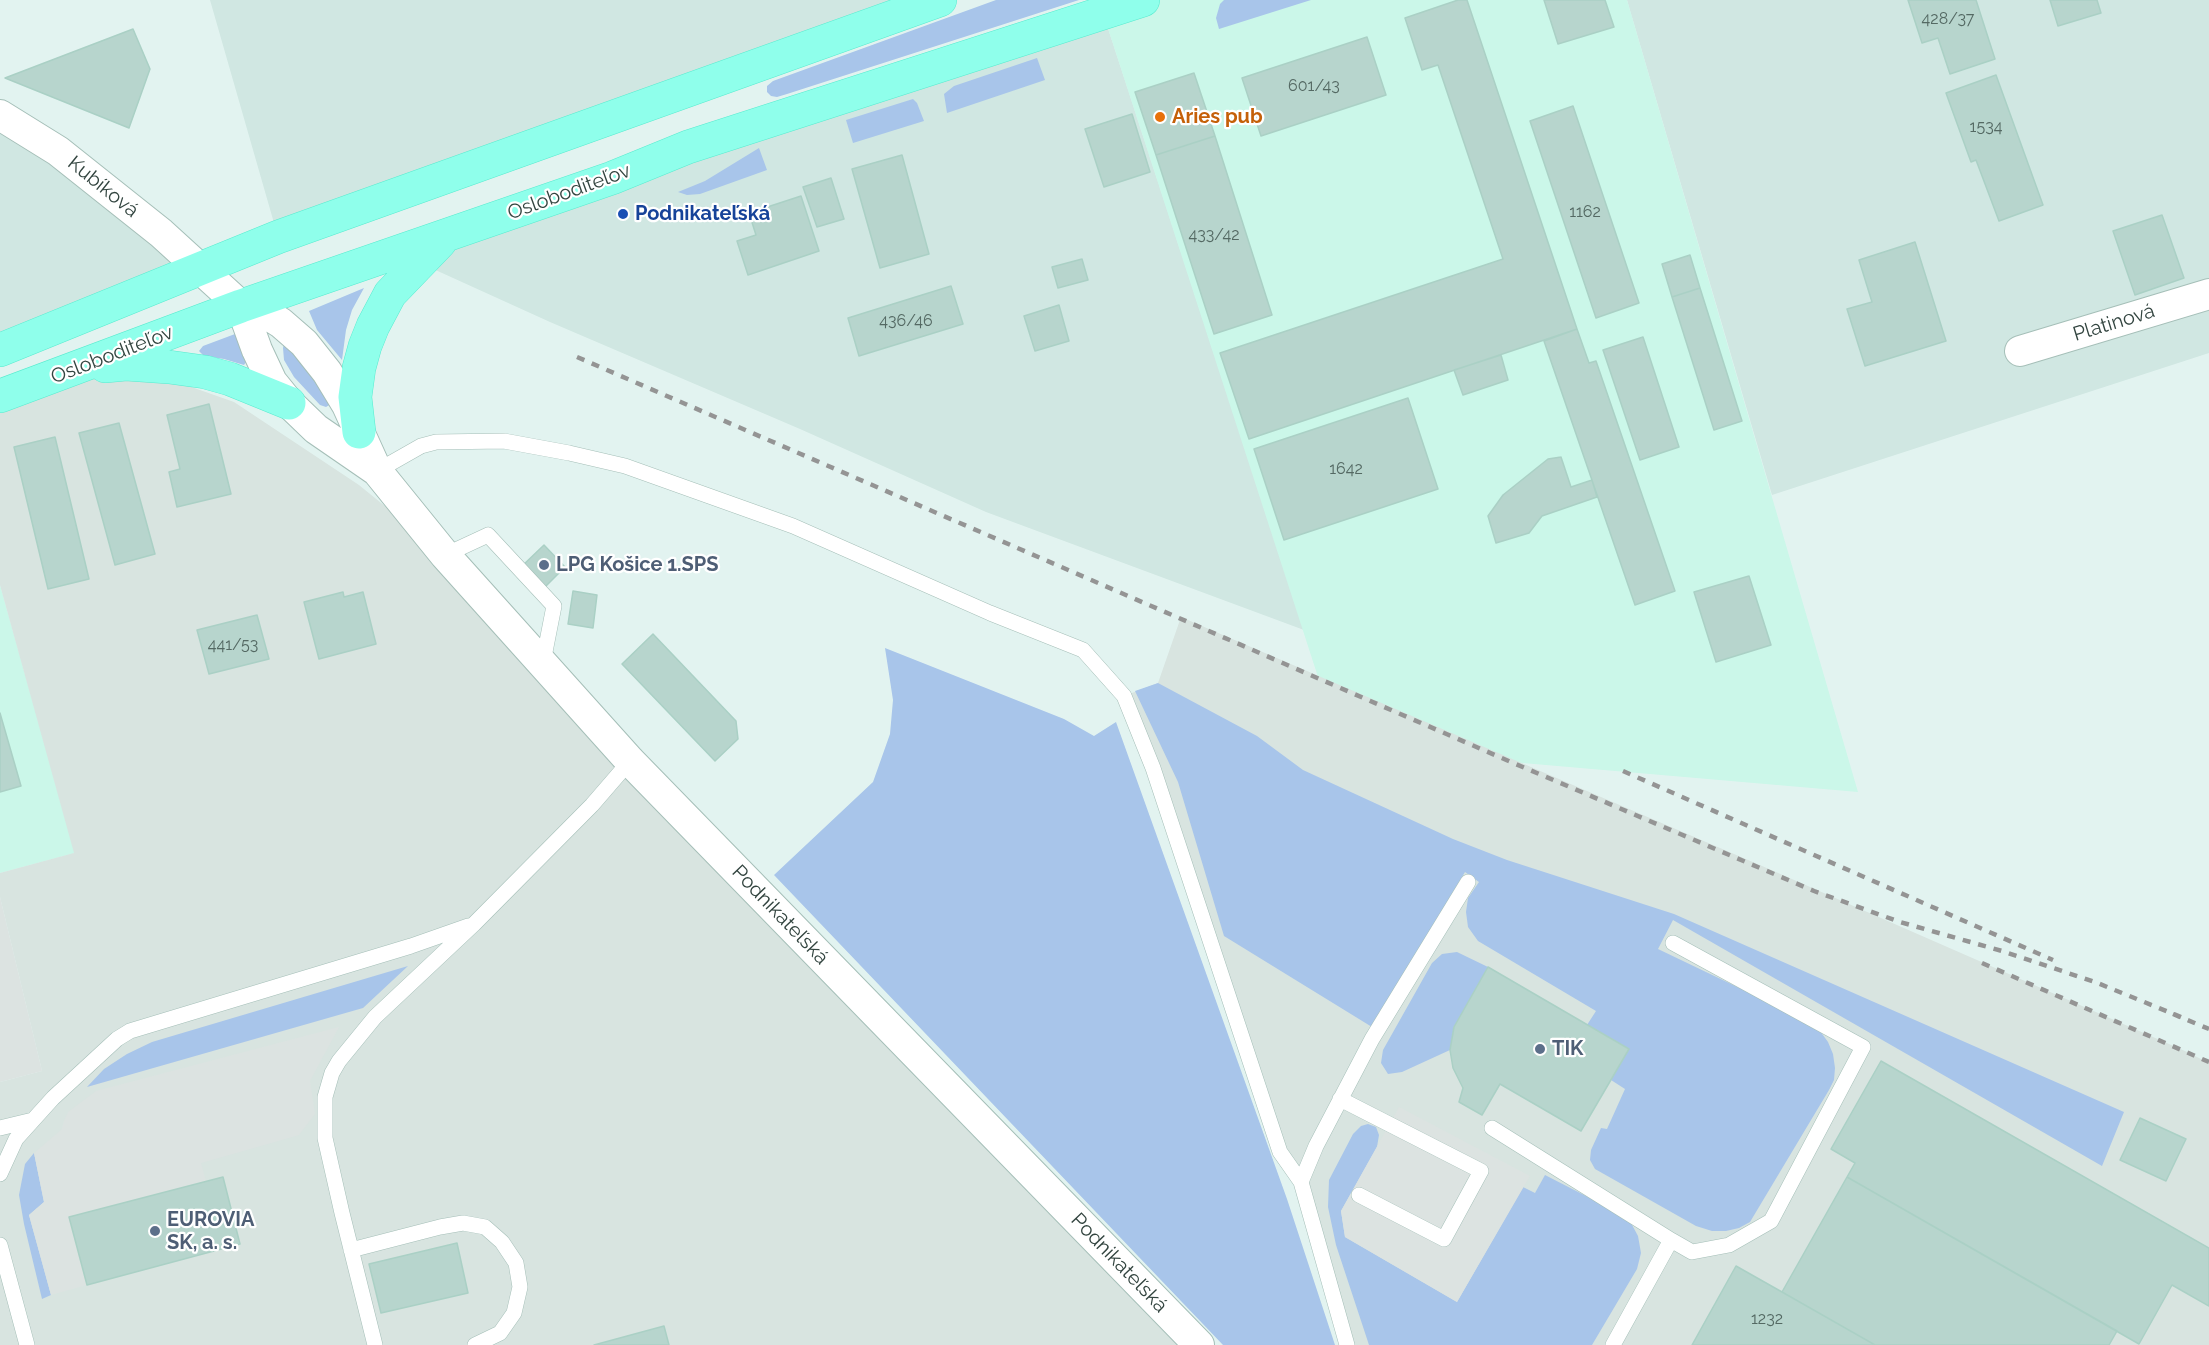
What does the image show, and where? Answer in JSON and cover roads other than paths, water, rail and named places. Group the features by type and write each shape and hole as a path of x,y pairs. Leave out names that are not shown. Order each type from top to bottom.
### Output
{"main road":[{"path":"0,350 377,200 940,0"},
{"name":"Osloboditeľov","path":"0,396 241,306 612,178 688,147 1143,0"},
{"path":"359,432 355,397 364,346 390,294 447,235"},
{"path":"76,369 126,364 205,372 230,379 289,403"}],"street":[{"name":"Kubíková","path":"0,115 58,151 161,233 241,306"},
{"name":"Platinová","path":"2020,351 2209,294"},
{"path":"241,306 272,382 289,403 316,429 377,471"},
{"path":"241,306 262,311 281,323 304,343 327,372 347,405 377,471"},
{"name":"Podnikateľská","path":"377,471 446,555 630,761 1199,1345"}],"lane":[{"path":"377,471 421,446 436,442 504,441 625,466 793,526 990,613 1083,650 1124,696 1153,768 1280,1152 1301,1182 1347,1345"},
{"path":"446,555 488,535 554,606 543,662"},
{"path":"375,1345 325,1138 324,1116 327,1085 339,1060 375,1017 474,924 592,806 630,761"},
{"path":"1301,1182 1316,1146 1372,1040 1468,882"},
{"path":"0,1174 16,1139 53,1098 117,1039 130,1031 411,946 474,924"},
{"path":"1492,1128 1692,1252 1729,1245 1771,1221 1863,1047 1672,943"},
{"path":"1340,1098 1481,1171 1444,1239 1359,1195"},
{"path":"0,1128 33,1120"},
{"path":"351,1251 451,1225 463,1223 485,1227 502,1242 516,1263 520,1287 513,1313 500,1333 476,1345"},
{"path":"1613,1345 1671,1240"},
{"path":"0,1245 27,1345"}],"railway":[{"path":"577,357 1814,891 1900,922 2002,951 2095,982 2181,1017"},
{"path":"1623,771 2053,960"},
{"path":"1982,963 2209,1062"},
{"path":"2173,1014 2209,1029"}],"place":[{"name":"Aries pub","path":"1160,117"},
{"name":"Podnikateľská","path":"623,214"},
{"name":"LPG Košice 1.SPS","path":"544,565"},
{"name":"TIK","path":"1540,1049"},
{"name":"EUROVIA SK, a. s.","path":"155,1231"}]}
